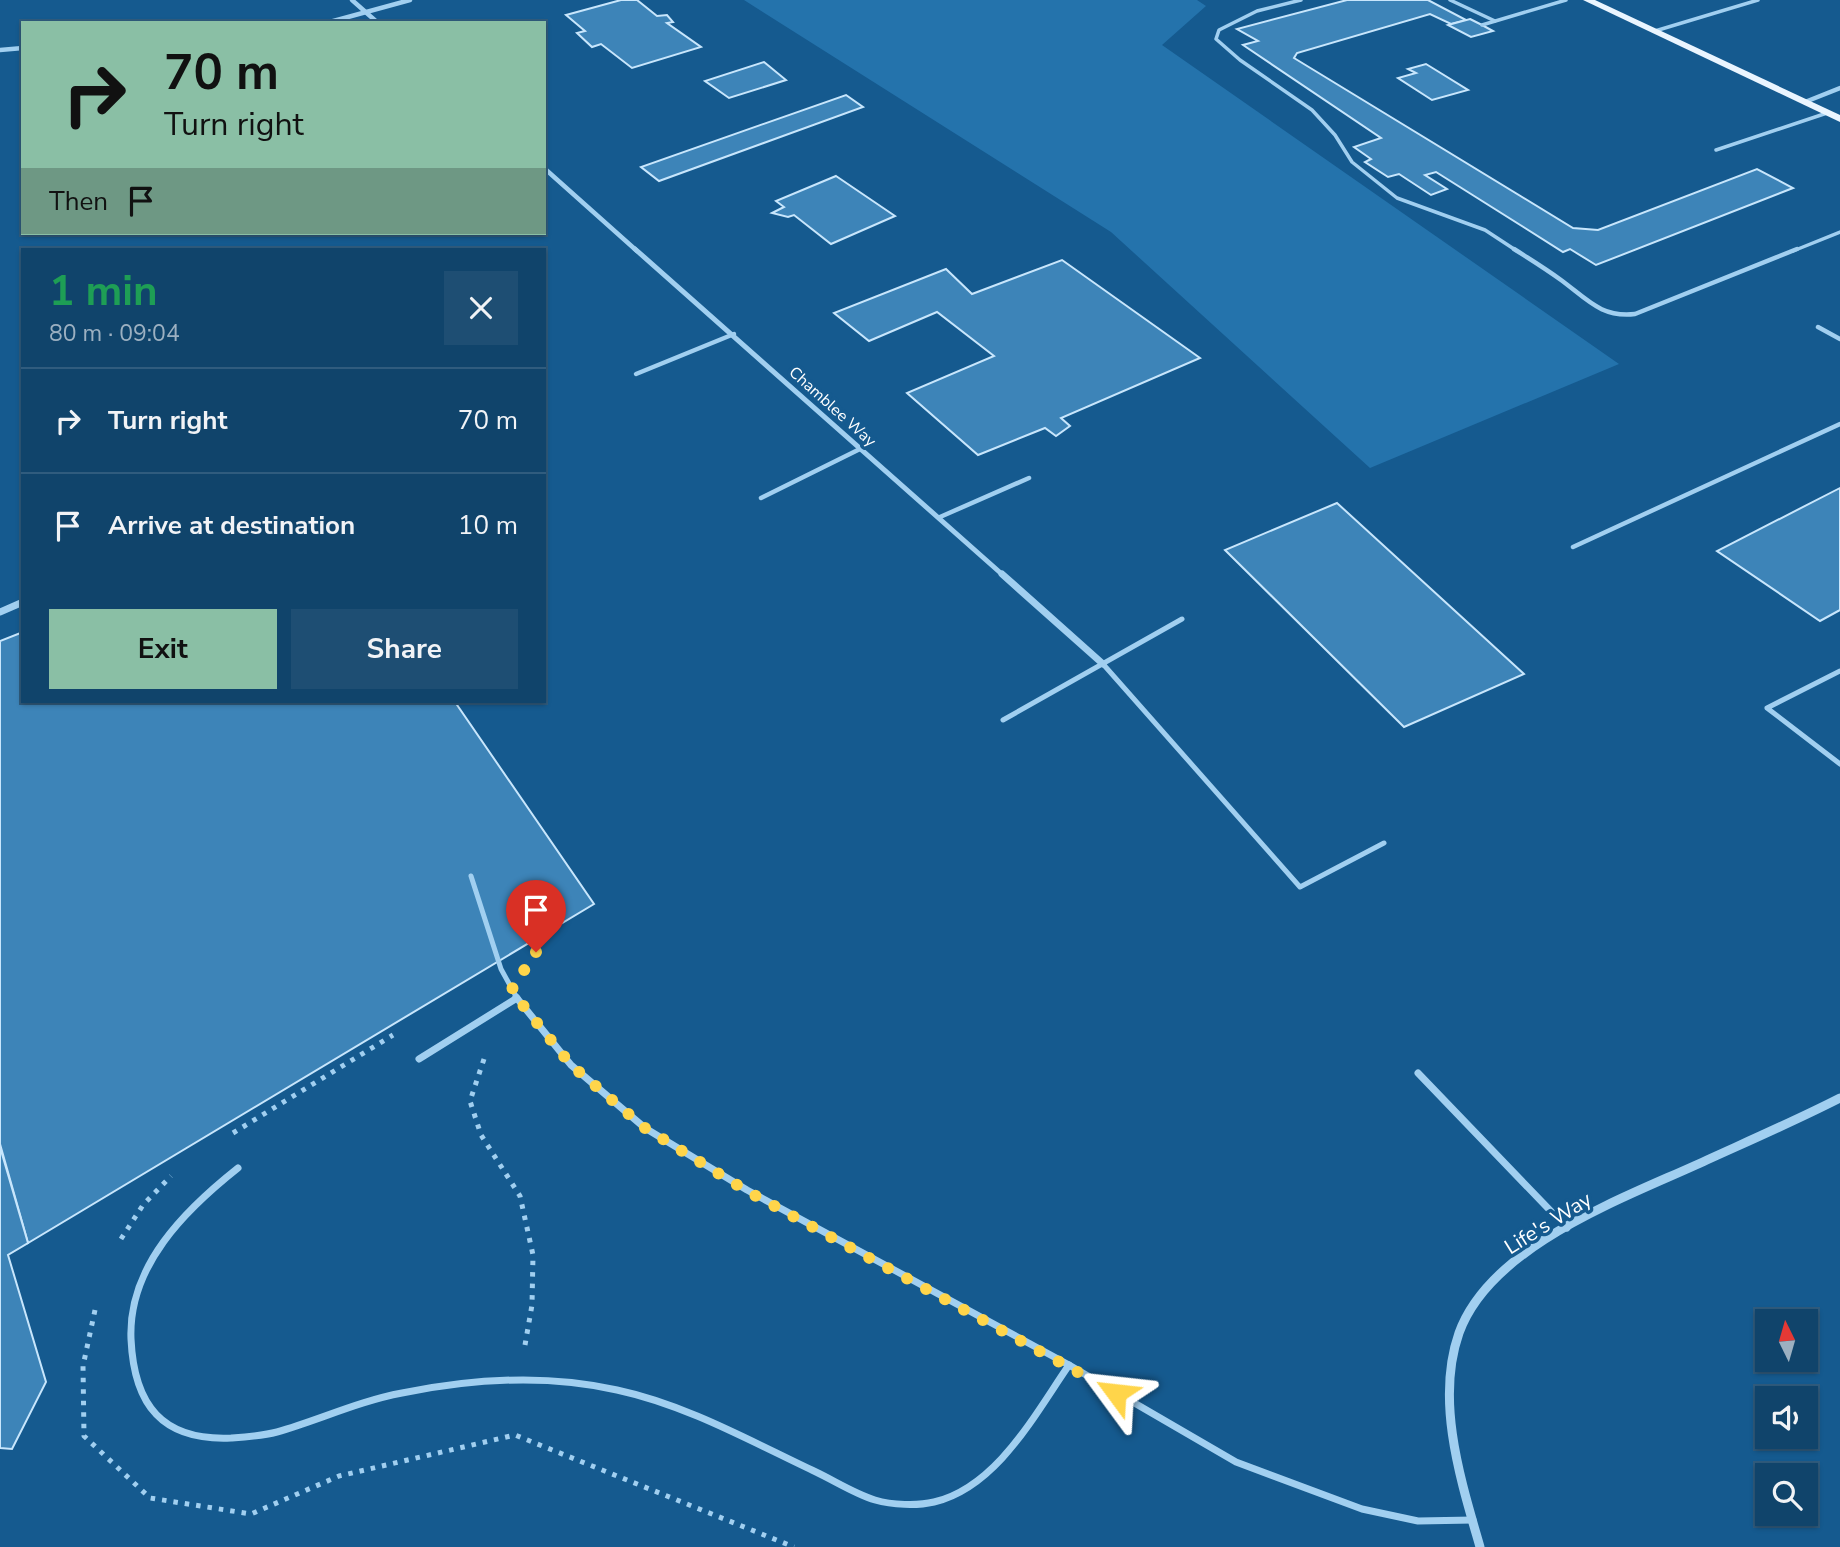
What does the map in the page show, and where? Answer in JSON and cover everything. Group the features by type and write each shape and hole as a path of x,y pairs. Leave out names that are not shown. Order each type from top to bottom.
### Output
{"main road":[{"path":"1588,0 1840,119"}],"street":[{"path":"352,0 376,21"},
{"path":"334,21 410,0"},
{"path":"0,50 21,48"},
{"path":"1805,102 1840,89"},
{"name":"Chamblee Way","path":"546,170 1103,664"},
{"path":"0,612 21,603"},
{"name":"Life's Way","path":"1480,1547 1455,1439 1451,1402 1452,1366 1459,1332 1472,1308 1489,1286 1527,1253 1567,1227 1619,1200 1840,1098"}],"lane":[{"path":"1301,0 1237,19 1219,30 1216,39 1240,60 1312,110 1335,135 1352,162 1383,187 1413,205 1485,230 1560,279 1596,308 1619,316 1635,314 1840,232"},
{"path":"1450,0 1495,21"},
{"path":"1482,25 1566,0"},
{"path":"1655,31 1758,0"},
{"path":"1716,150 1827,113"},
{"path":"1818,327 1840,338"},
{"path":"636,374 734,334"},
{"path":"1573,547 1840,424"},
{"path":"761,498 862,448"},
{"path":"940,517 1029,478"},
{"path":"1003,720 1182,619"},
{"path":"1103,664 1300,887 1384,843"},
{"path":"1840,671 1767,708 1840,764"},
{"path":"471,876 501,969 517,998 571,1065 645,1128 747,1191 1069,1365 1236,1462 1362,1509 1418,1521 1473,1520"},
{"path":"419,1059 499,1012 517,998"},
{"path":"1418,1073 1567,1227"},
{"path":"238,1168 202,1197 166,1237 150,1263 131,1323 134,1375 142,1399 154,1415 174,1430 202,1438 229,1438 278,1432 357,1403 400,1393 464,1384 518,1382 597,1386 680,1409 875,1500 901,1504 935,1502 965,1490 987,1472 1069,1365"}],"path":[{"path":"499,1012 470,1101 481,1135 520,1196 533,1255 532,1305 518,1382"},
{"path":"221,1140 396,1033"},
{"path":"117,1247 127,1226 158,1187 178,1171"},
{"path":"96,1304 83,1367 84,1436 150,1498 251,1514 339,1476 514,1435 794,1547"}],"shaded area":[{"path":"744,0 1197,0 1206,6 1162,45 1619,364 1370,468 1111,232"}],"building":[{"path":"621,0 637,0 657,16 667,15 673,22 667,23 701,47 632,68 601,44 592,47 577,33 585,31 566,15"},
{"path":"1347,0 1428,0 1466,20 1451,24 1430,14 1297,53 1294,58 1573,228 1598,230 1757,169 1793,188 1596,265 1570,249 1563,252 1436,172 1425,175 1447,189 1431,195 1399,174 1388,177 1365,162 1371,159 1354,147 1381,138 1243,45 1258,41 1237,29"},
{"path":"1470,19 1493,31 1471,37 1448,25"},
{"path":"764,62 786,80 729,98 705,81"},
{"path":"1426,64 1468,90 1432,100 1398,78 1416,73 1408,69"},
{"path":"846,95 863,107 659,181 641,167"},
{"path":"836,176 895,216 831,244 794,215 788,217 772,213 784,207 776,201"},
{"path":"1062,260 1200,358 1061,418 1070,426 1056,436 1045,428 978,455 907,393 994,356 937,312 869,341 834,313 946,269 972,294"},
{"path":"1840,488 1840,610 1820,621 1717,551"},
{"path":"1337,503 1524,674 1404,727 1225,550"},
{"path":"21,633 21,703 456,703 594,904 28,1243 0,1144 0,641"},
{"path":"0,1147 28,1243 8,1255 46,1382 12,1449 0,1448"}],"route":[{"path":"536,952 512,989 517,998 571,1065 645,1128 747,1191 978,1315 1116,1393"}]}
